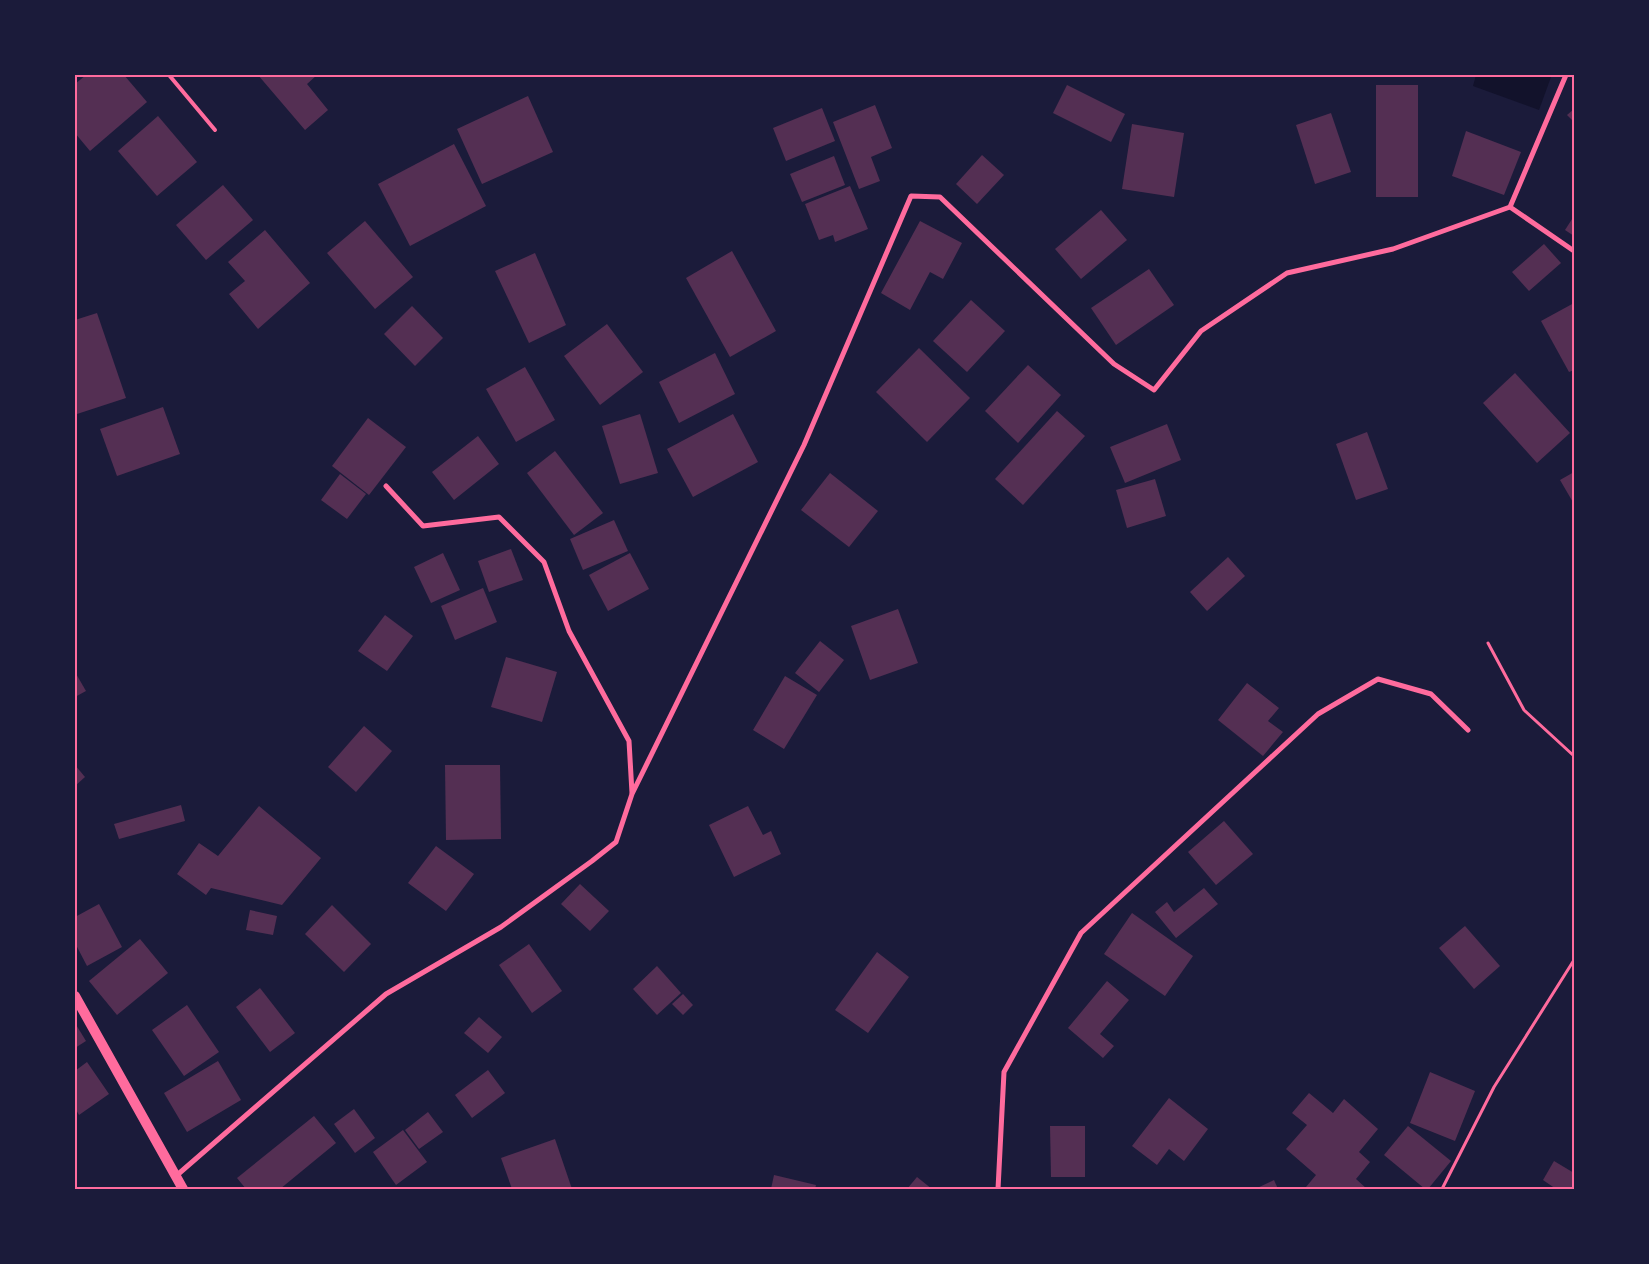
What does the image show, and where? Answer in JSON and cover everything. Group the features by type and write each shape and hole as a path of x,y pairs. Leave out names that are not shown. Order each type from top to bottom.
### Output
{"main road":[{"path":"75,996 183,1189"}],"street":[{"path":"176,1176 386,994 501,927 616,842 632,794 804,445 911,196 940,197 1114,364 1154,390 1201,330 1287,273 1394,249 1510,207 1566,75"},
{"path":"1510,207 1574,251"},
{"path":"386,486 423,526 498,517 544,562 569,631 629,741 632,794"},
{"path":"998,1189 1004,1072 1081,933 1318,714 1378,679 1431,694 1468,730"}],"lane":[{"path":"169,75 215,130"}],"path":[{"path":"1488,643 1524,710 1574,756"},
{"path":"1442,1189 1494,1087 1574,960"}],"shaded area":[{"path":"1476,75 1544,75 1551,77 1539,110 1473,86"}],"building":[{"path":"86,75 124,75 147,102 90,151 75,133 75,84"},
{"path":"258,75 317,75 307,84 328,110 305,130"},
{"path":"1067,85 1125,114 1111,142 1053,113"},
{"path":"1376,85 1418,85 1418,197 1376,197"},
{"path":"528,96 553,152 482,184 457,129"},
{"path":"875,105 892,148 871,157 880,181 859,189 833,122"},
{"path":"822,108 835,141 786,161 773,128"},
{"path":"1574,109 1574,122 1567,115"},
{"path":"1331,113 1351,172 1315,184 1296,125"},
{"path":"158,116 197,162 157,196 118,151"},
{"path":"1132,124 1184,133 1174,197 1122,189"},
{"path":"1466,131 1521,152 1504,195 1452,176"},
{"path":"454,144 486,206 410,246 378,184"},
{"path":"982,155 1004,175 977,204 956,184"},
{"path":"834,156 845,185 802,202 790,174"},
{"path":"223,185 253,220 206,260 176,225"},
{"path":"850,186 868,229 835,242 833,235 819,240 805,204"},
{"path":"1101,210 1127,240 1081,279 1055,249"},
{"path":"1574,216 1574,236 1565,230"},
{"path":"365,221 413,277 375,309 327,253"},
{"path":"920,221 962,243 943,279 930,272 910,310 881,293"},
{"path":"265,230 310,283 258,329 229,294 245,281 228,262"},
{"path":"1544,244 1561,263 1529,291 1512,272"},
{"path":"732,251 776,331 730,357 686,278"},
{"path":"535,253 566,325 529,343 495,271"},
{"path":"1149,269 1174,305 1116,345 1091,308"},
{"path":"971,300 1005,331 967,372 933,341"},
{"path":"1574,303 1574,370 1569,372 1541,321"},
{"path":"412,306 443,338 415,366 384,334"},
{"path":"97,313 126,398 77,414 75,409 75,320"},
{"path":"607,324 643,372 600,405 564,356"},
{"path":"919,348 970,398 927,442 876,392"},
{"path":"715,353 735,394 679,423 659,382"},
{"path":"1028,365 1061,395 1018,443 985,411"},
{"path":"525,367 555,420 516,442 486,389"},
{"path":"1515,373 1570,433 1537,463 1483,403"},
{"path":"163,407 180,454 117,476 100,429"},
{"path":"1057,411 1085,436 1023,505 995,479"},
{"path":"640,414 658,473 620,484 602,426"},
{"path":"733,414 758,462 693,497 667,449"},
{"path":"368,418 406,447 369,495 332,466"},
{"path":"1167,424 1181,460 1125,483 1110,447"},
{"path":"1367,432 1388,489 1356,500 1336,444"},
{"path":"478,436 499,464 454,500 432,472"},
{"path":"555,451 603,513 574,535 527,473"},
{"path":"1574,472 1574,504 1560,480"},
{"path":"830,473 878,511 849,547 801,510"},
{"path":"340,474 366,494 347,519 321,500"},
{"path":"1155,479 1166,516 1127,528 1116,490"},
{"path":"614,520 628,551 583,570 570,539"},
{"path":"511,549 523,580 489,592 478,561"},
{"path":"443,553 460,590 431,603 414,567"},
{"path":"630,553 649,589 608,611 589,575"},
{"path":"1228,557 1245,576 1207,611 1190,592"},
{"path":"483,588 497,622 455,640 441,606"},
{"path":"898,609 918,663 870,680 851,626"},
{"path":"385,615 413,636 387,671 358,651"},
{"path":"820,641 844,660 819,692 795,673"},
{"path":"506,657 557,672 542,722 491,707"},
{"path":"75,672 86,691 75,697"},
{"path":"785,676 817,695 784,749 753,730"},
{"path":"1247,683 1279,708 1268,721 1283,732 1263,756 1218,720"},
{"path":"364,726 392,751 356,792 328,767"},
{"path":"75,765 85,777 75,786"},
{"path":"445,765 500,765 501,839 446,840"},
{"path":"181,805 185,821 119,839 114,824"},
{"path":"259,806 321,858 282,905 211,888 206,895 177,874 199,843 218,856"},
{"path":"748,806 763,835 771,831 781,854 734,877 709,825"},
{"path":"1224,821 1253,854 1216,885 1188,852"},
{"path":"436,846 474,874 446,911 408,883"},
{"path":"580,884 609,911 590,931 561,904"},
{"path":"1204,888 1218,904 1176,938 1155,912 1167,902 1174,912"},
{"path":"99,904 122,947 87,966 75,943 75,917"},
{"path":"332,905 371,944 344,972 305,934"},
{"path":"250,910 277,916 273,935 246,930"},
{"path":"1132,913 1193,956 1165,996 1104,954"},
{"path":"1465,926 1500,966 1474,989 1439,948"},
{"path":"140,939 168,973 117,1015 89,981"},
{"path":"529,944 562,991 532,1013 499,965"},
{"path":"877,952 909,977 868,1033 835,1010"},
{"path":"657,966 681,993 657,1015 633,989"},
{"path":"1107,981 1129,1000 1100,1034 1114,1046 1103,1058 1068,1028"},
{"path":"260,988 295,1033 270,1052 236,1007"},
{"path":"683,994 693,1005 683,1015 672,1004"},
{"path":"187,1005 219,1052 184,1076 152,1030"},
{"path":"479,1017 502,1037 488,1053 464,1033"},
{"path":"75,1023 86,1041 75,1048"},
{"path":"218,1061 241,1100 187,1132 164,1093"},
{"path":"87,1062 109,1094 79,1115 75,1108 75,1071"},
{"path":"488,1070 505,1093 472,1118 455,1095"},
{"path":"1430,1072 1475,1091 1455,1141 1410,1123"},
{"path":"1309,1093 1333,1113 1344,1099 1378,1129 1359,1152 1370,1162 1356,1179 1367,1189 1309,1189 1306,1187 1316,1175 1286,1149 1307,1125 1292,1113"},
{"path":"1169,1098 1208,1129 1184,1161 1169,1149 1157,1165 1132,1146"},
{"path":"354,1109 375,1138 355,1153 334,1124"},
{"path":"428,1112 443,1132 419,1149 405,1130"},
{"path":"314,1116 336,1143 280,1189 246,1189 237,1178"},
{"path":"1050,1126 1085,1126 1085,1177 1051,1177"},
{"path":"1408,1126 1451,1161 1428,1189 1425,1189 1384,1155"},
{"path":"403,1130 427,1162 396,1185 373,1152"},
{"path":"555,1139 572,1189 512,1189 501,1158"},
{"path":"1554,1161 1574,1173 1574,1189 1556,1189 1543,1180"},
{"path":"774,1175 816,1185 815,1189 771,1189"},
{"path":"917,1177 932,1189 907,1189"},
{"path":"1274,1180 1278,1189 1255,1189"}]}
